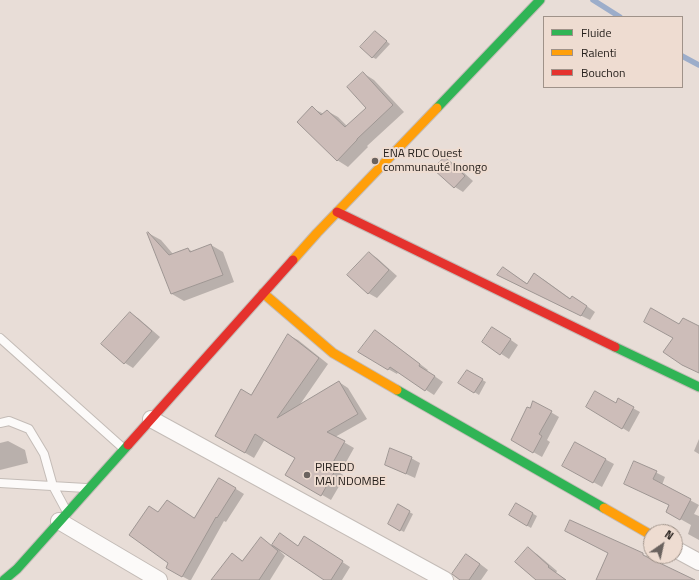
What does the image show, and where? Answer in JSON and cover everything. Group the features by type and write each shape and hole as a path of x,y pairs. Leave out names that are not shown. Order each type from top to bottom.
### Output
{"street":[{"path":"4,580 16,574 63,517 337,212 540,0"},
{"path":"337,212 699,387"},
{"path":"263,293 333,353 643,530"},
{"path":"150,419 445,580"},
{"path":"63,517 159,580"},
{"path":"683,553 699,562"}],"lane":[{"path":"0,338 124,449"},
{"path":"0,423 9,421 29,429 44,454 63,517"},
{"path":"0,483 88,489"}],"building":[{"path":"375,31 387,41 372,58 360,47"},
{"path":"363,72 393,105 357,139 337,161 297,122 312,106 321,115 327,110 345,127 366,108 347,87"},
{"path":"445,157 465,176 454,188 433,169"},
{"path":"148,232 169,255 188,248 190,252 211,244 223,275 171,294 147,233"},
{"path":"369,252 389,270 368,294 347,275"},
{"path":"503,267 527,284 534,273 570,299 572,296 587,306 581,316 497,275"},
{"path":"651,308 679,324 683,318 699,326 699,373 682,365 663,352 673,338 644,322"},
{"path":"130,312 152,331 124,364 101,344"},
{"path":"492,327 511,339 500,355 482,342"},
{"path":"375,330 420,364 419,366 435,376 425,391 390,367 388,370 358,352"},
{"path":"288,334 319,358 277,418 339,381 358,414 327,432 345,441 331,466 336,469 321,496 285,475 295,458 255,434 245,453 215,436 241,389 251,395"},
{"path":"467,370 483,379 474,393 458,383"},
{"path":"595,391 616,403 618,398 634,407 622,429 586,407"},
{"path":"533,401 552,411 539,434 542,436 533,453 511,440 527,407 530,408"},
{"path":"575,442 606,459 593,483 562,466"},
{"path":"390,448 412,457 406,474 385,465"},
{"path":"634,461 657,471 653,479 691,499 680,520 666,512 669,505 624,484"},
{"path":"219,478 236,488 217,518 216,517 182,577 166,568 168,563 129,535 149,506 158,512 167,500 194,518"},
{"path":"516,503 533,513 527,526 509,515"},
{"path":"398,504 410,511 400,531 388,524"},
{"path":"570,520 643,553 643,564 662,564 695,580 596,580 608,553 565,531"},
{"path":"280,533 298,546 304,536 343,561 331,580 324,580 272,545"},
{"path":"261,537 278,551 259,580 211,580 232,553 242,561"},
{"path":"528,547 549,566 548,567 566,580 536,580 515,562"},
{"path":"466,554 480,564 469,580 460,580 452,574"}],"waterway":[{"path":"593,0 618,16"},
{"path":"683,57 699,65"}],"traffic: fast":[{"path":"437,108 540,0"},
{"path":"615,347 699,387"},
{"path":"397,390 604,508"},
{"path":"4,580 17,569 128,445"}],"traffic: slow":[{"path":"293,260 437,108"},
{"path":"263,293 333,353 397,390"},
{"path":"604,508 643,530"}],"traffic: jam":[{"path":"337,212 615,347"},
{"path":"128,445 293,260"}],"place":[{"name":"ENA RDC Ouest communauté Inongo","path":"375,161"},
{"name":"PIREDD MAI NDOMBE","path":"307,475"}]}
